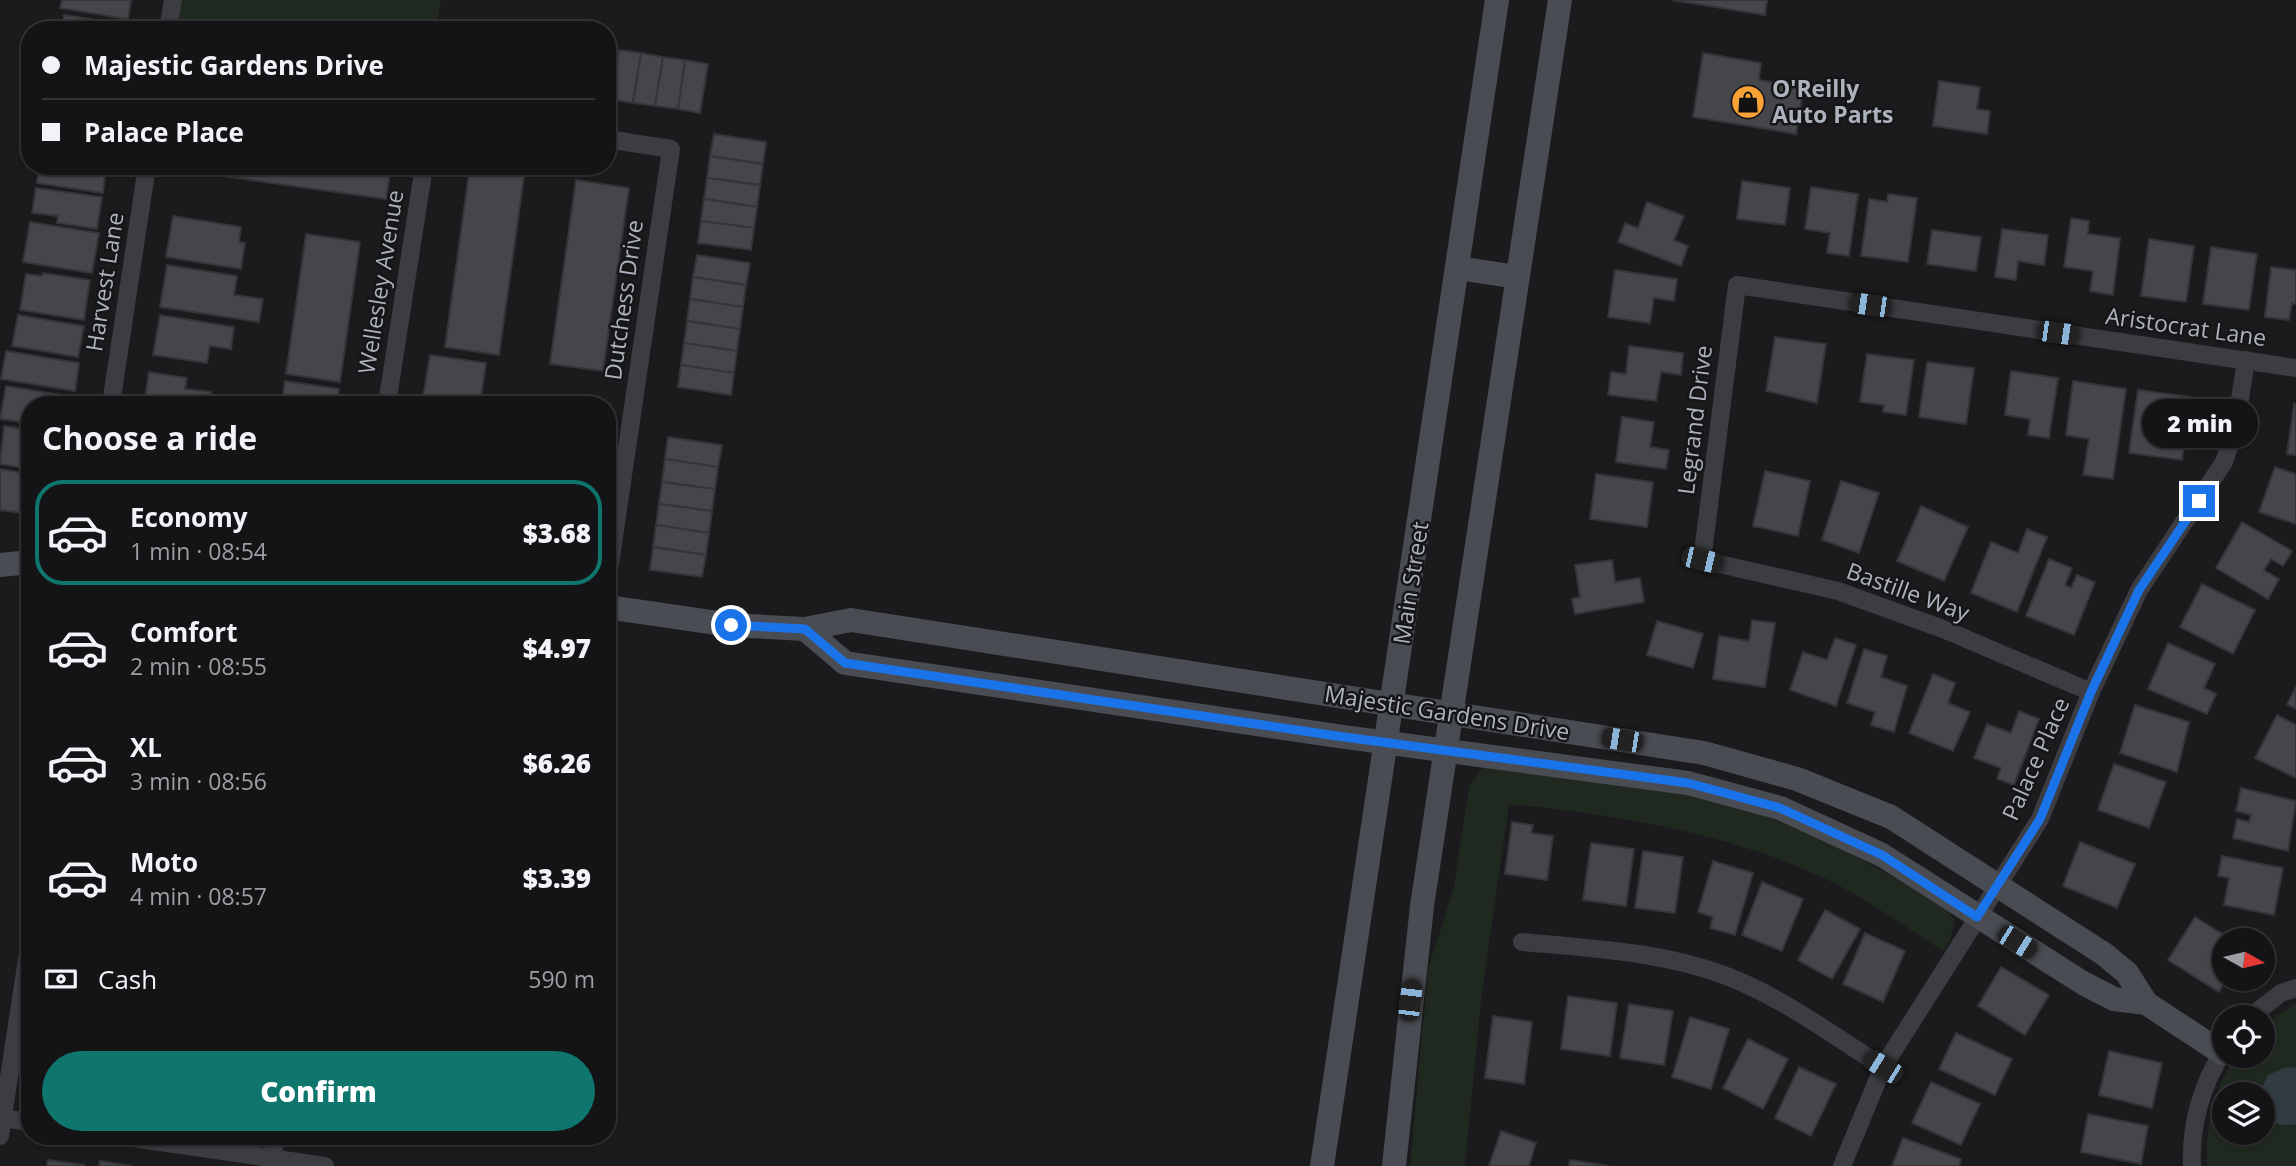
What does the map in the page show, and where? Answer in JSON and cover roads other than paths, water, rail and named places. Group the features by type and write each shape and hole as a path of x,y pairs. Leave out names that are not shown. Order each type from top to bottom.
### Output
{"street":[{"path":"170,21 173,0"},
{"name":"Main Street","path":"1322,1166 1497,0"},
{"path":"1394,1166 1420,919 1560,0"},
{"name":"Dutchess Drive","path":"616,140 671,149 616,523"},
{"name":"Harvest Lane","path":"112,396 146,175"},
{"name":"Wellesley Avenue","path":"388,396 423,175"},
{"path":"1458,268 1517,277"},
{"name":"Aristocrat Lane","path":"1737,285 2296,368"},
{"name":"Legrand Drive","path":"1702,560 1737,285"},
{"name":"Palace Place","path":"1842,1166 1883,1067 2040,819 2091,692 2139,590 2224,462 2236,426 2246,360"},
{"name":"Bastille Way","path":"1702,560 1838,591 1943,629 2091,692"},
{"path":"0,565 21,563"},
{"name":"Majestic Gardens Drive","path":"616,608 731,625 805,629 851,620 1704,753 1753,764 1891,817 2105,954 2127,973 2146,1003"},
{"name":"Majestic Gardens Drive","path":"805,629 845,663 1688,783 1780,808 1882,855 2093,988 2114,999 2146,1003 2212,1044"},
{"path":"1067,696 1073,655"},
{"path":"1522,942 1604,949 1668,961 1729,977 1791,1010 1883,1067"},
{"path":"2266,1005 2281,993 2296,988"},
{"path":"21,997 1,1124 21,1123"},
{"path":"2192,1166 2197,1115 2206,1081 2213,1068"},
{"path":"170,1145 271,1163 325,1166"},
{"path":"271,1163 274,1145"}],"place":[{"name":"O'Reilly Auto Parts","path":"1748,102"}]}
